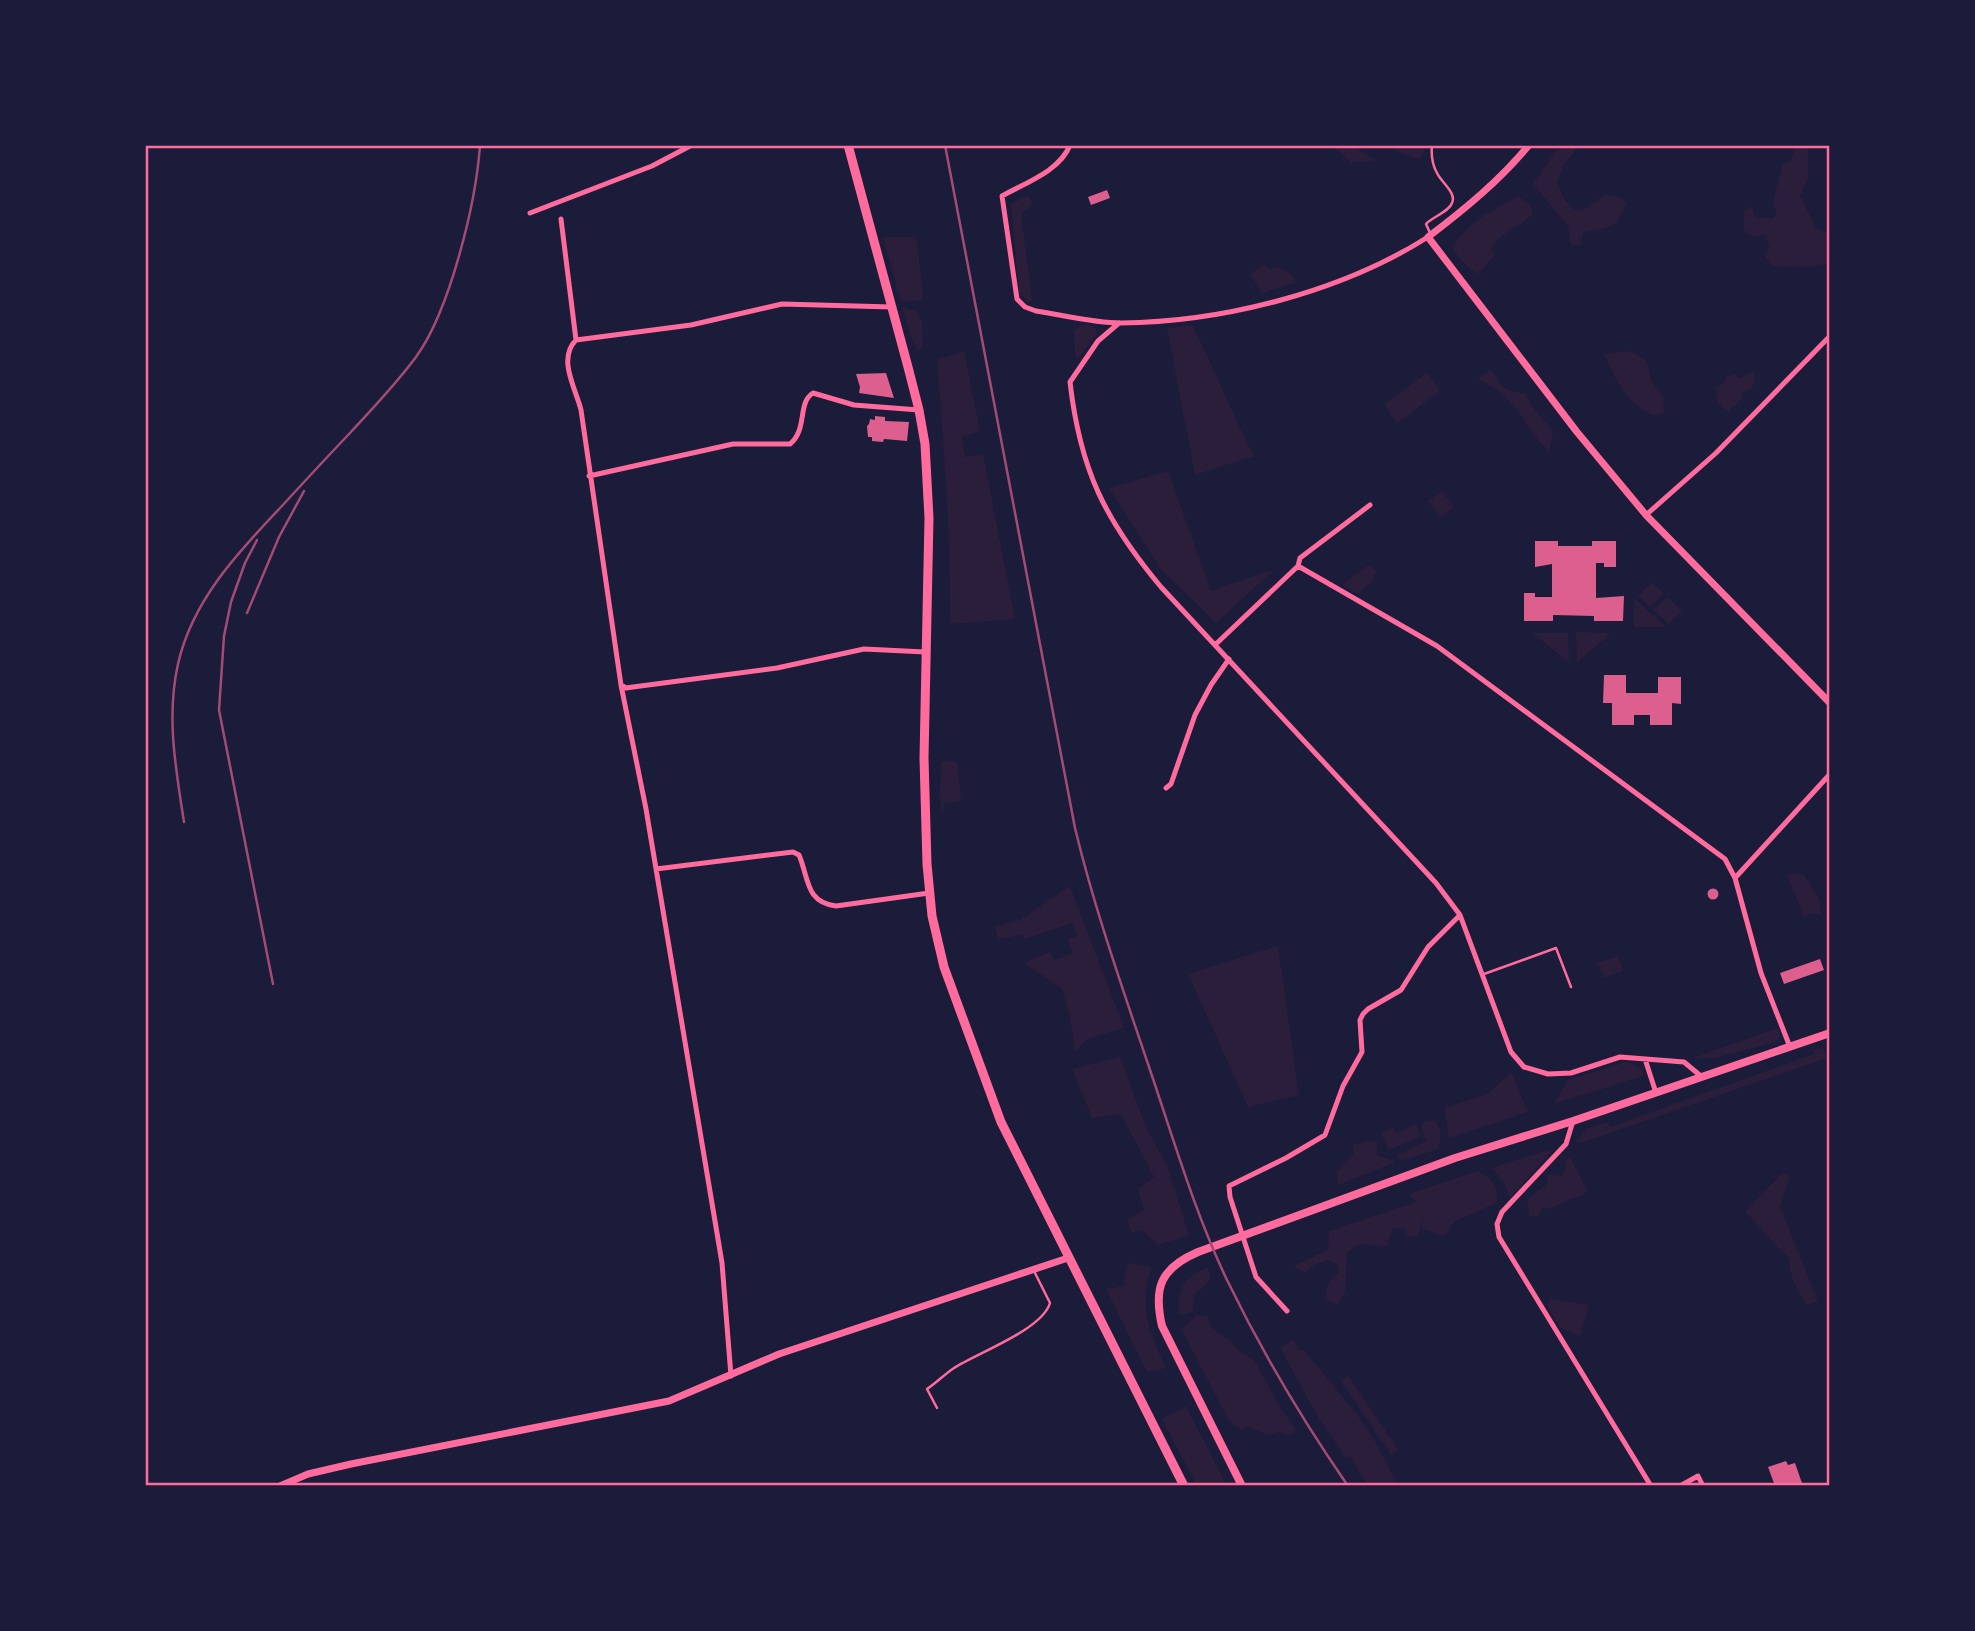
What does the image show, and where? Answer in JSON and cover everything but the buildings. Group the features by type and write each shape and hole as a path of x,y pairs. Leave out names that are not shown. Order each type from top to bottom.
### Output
{"main road":[{"path":"848,145 919,410 925,444 929,518 924,760 929,893 944,967 981,1074 1001,1122 1184,1486"},
{"path":"1242,1486 1162,1326 1158,1310 1159,1292 1165,1275 1172,1266 1198,1252 1455,1157 1573,1121 1830,1033"}],"street":[{"path":"530,213 624,178 692,145"},
{"path":"1070,145 1063,158 1053,167 1002,196 1017,299 1030,309 1119,323 1211,314 1294,297 1371,268 1429,236 1481,196 1507,172 1529,145"},
{"path":"561,219 576,340 569,351 568,360 572,387 581,410 621,685 656,869 722,1263 731,1376"},
{"path":"1429,236 1577,432 1646,515 1830,703"},
{"path":"576,340 691,325 782,304 892,307"},
{"path":"1119,323 1098,341 1070,382 1085,461 1097,494 1128,544 1161,587 1436,883 1460,915 1511,1052 1524,1067 1548,1074 1571,1073 1620,1057 1684,1062 1702,1077"},
{"path":"1646,515 1716,453 1830,336"},
{"path":"589,476 733,444 790,444 799,433 805,400 813,393 854,405 919,410"},
{"path":"1216,644 1298,566 1300,558 1370,505"},
{"path":"1298,566 1437,646 1725,859 1735,878 1762,973 1790,1046"},
{"path":"621,685 626,688 777,668 864,649 925,652"},
{"path":"1166,788 1171,784 1195,715 1229,659"},
{"path":"1735,878 1830,774"},
{"path":"656,869 793,852 799,855 812,894 826,905 836,906 929,893"},
{"path":"1287,1311 1256,1277 1230,1197 1229,1186 1325,1135 1343,1086 1363,1052 1360,1020 1363,1014 1401,989 1428,947 1460,915"},
{"path":"1645,1059 1656,1093"},
{"path":"1573,1121 1566,1144 1502,1212 1497,1224 1499,1237 1651,1486"},
{"path":"280,1486 308,1474 351,1464 669,1401 779,1354 1069,1258"},
{"path":"1680,1486 1698,1476 1703,1486"}],"lane":[{"path":"1429,236 1426,228 1428,221 1451,205 1453,198 1437,174 1432,159 1432,145"},
{"path":"1484,974 1556,948 1570,987"},
{"path":"937,1408 927,1389 952,1369 996,1347 1033,1324 1048,1309 1050,1303 1034,1271"}],"shaded area":[{"path":"1331,145 1351,145 1377,161 1351,162"},
{"path":"1389,145 1427,145 1420,160"},
{"path":"1563,145 1579,145 1564,165 1557,182 1565,201 1576,211 1588,208 1604,195 1619,197 1626,204 1619,219 1611,226 1584,232 1580,246 1571,245 1568,226 1533,184 1554,153"},
{"path":"1808,145 1808,178 1800,195 1816,228 1830,233 1830,258 1826,264 1810,267 1773,266 1765,256 1769,247 1765,234 1754,237 1744,230 1744,212 1752,206 1755,218 1773,218 1777,213 1773,203 1782,165 1792,159 1795,147"},
{"path":"1029,195 1033,204 1021,214 1032,300 1029,303 1019,292 1011,204"},
{"path":"1518,196 1530,205 1533,213 1495,243 1492,248 1495,255 1478,274 1463,262 1453,247 1473,225"},
{"path":"883,237 916,237 922,300 908,302 900,299"},
{"path":"1264,264 1270,269 1278,267 1292,275 1296,282 1262,293 1250,274"},
{"path":"902,307 916,311 922,321 923,347 918,351 911,336"},
{"path":"1087,324 1095,328 1097,335 1077,359 1074,330"},
{"path":"1192,325 1254,456 1195,475 1167,328"},
{"path":"964,351 980,431 962,437 965,457 983,454 1015,619 950,624 948,525 937,360"},
{"path":"1624,351 1634,353 1647,362 1652,382 1662,395 1665,412 1653,416 1635,405 1616,380 1604,354"},
{"path":"1491,369 1504,387 1525,393 1550,428 1553,433 1549,452 1503,394 1478,379"},
{"path":"1754,371 1755,380 1751,390 1743,392 1741,399 1728,412 1718,404 1715,388 1728,376 1735,374 1739,379"},
{"path":"1427,373 1440,391 1397,423 1384,405"},
{"path":"1168,471 1211,591 1275,569 1216,623 1160,568 1109,488"},
{"path":"1442,491 1454,507 1440,517 1428,501"},
{"path":"1370,564 1376,572 1373,581 1358,594 1342,585"},
{"path":"1652,582 1664,594 1650,607 1638,596"},
{"path":"1667,597 1682,611 1669,624 1653,610"},
{"path":"1634,598 1666,627 1634,627"},
{"path":"1576,632 1611,633 1577,663"},
{"path":"1532,633 1568,633 1569,662"},
{"path":"952,760 957,763 961,798 958,802 944,803 943,816 940,798 941,761"},
{"path":"1787,875 1804,875 1820,900 1821,915 1813,913 1804,916"},
{"path":"1070,886 1124,1028 1087,1039 1075,1052 1062,988 1023,963 1050,952 1054,960 1073,953 1068,939 1077,936 1072,923 1024,939 1023,935 998,939 995,927 1020,920"},
{"path":"1278,946 1299,1095 1248,1107 1188,974"},
{"path":"1618,956 1623,971 1604,978 1598,963"},
{"path":"1778,1028 1780,1036 1776,1042 1715,1058 1692,1058"},
{"path":"1823,1047 1827,1058 1584,1142 1575,1142 1588,1128 1607,1122 1610,1127 1814,1054 1814,1050"},
{"path":"1120,1057 1147,1130 1166,1163 1189,1235 1158,1245 1142,1230 1132,1233 1127,1220 1144,1210 1138,1189 1154,1177 1121,1114 1092,1118 1072,1069"},
{"path":"1629,1061 1643,1071 1643,1076 1554,1104 1568,1080"},
{"path":"1511,1072 1528,1112 1449,1138 1444,1108 1487,1094"},
{"path":"1434,1120 1439,1126 1438,1149 1401,1161 1397,1156 1426,1141 1421,1129 1423,1121"},
{"path":"1415,1124 1422,1136 1389,1150 1381,1134 1392,1127 1398,1133"},
{"path":"1372,1140 1377,1143 1377,1155 1396,1162 1338,1185 1337,1172 1353,1156 1353,1145"},
{"path":"1552,1151 1510,1198 1504,1182 1491,1168"},
{"path":"1570,1157 1587,1190 1582,1196 1542,1209 1538,1216 1529,1216 1527,1199 1547,1184 1548,1174 1561,1176 1566,1159"},
{"path":"1478,1171 1494,1184 1496,1203 1455,1221 1444,1236 1421,1228 1424,1214 1418,1236 1407,1237 1405,1228 1393,1228 1387,1247 1361,1244 1347,1252 1345,1292 1338,1305 1327,1300 1326,1295 1328,1284 1339,1272 1337,1264 1328,1260 1314,1265 1305,1273 1293,1266 1328,1250 1329,1231 1416,1202 1409,1194"},
{"path":"1783,1172 1790,1177 1780,1206 1818,1301 1806,1305 1792,1279 1788,1257 1745,1212"},
{"path":"1128,1263 1152,1267 1146,1295 1147,1319 1166,1368 1147,1372 1106,1289 1123,1286"},
{"path":"1208,1267 1209,1279 1195,1294 1193,1311 1180,1316 1179,1298 1183,1285 1193,1275"},
{"path":"1550,1299 1589,1305 1580,1336 1560,1328 1547,1305"},
{"path":"1197,1315 1208,1316 1210,1326 1215,1331 1254,1360 1281,1409 1297,1430 1287,1436 1281,1431 1267,1435 1246,1426 1241,1430 1228,1419 1181,1329"},
{"path":"1293,1339 1356,1413 1376,1443 1398,1486 1368,1486 1350,1457 1346,1458 1321,1422 1280,1348"},
{"path":"1348,1376 1399,1450 1391,1455 1341,1380"},
{"path":"1186,1406 1227,1486 1197,1486 1162,1419"}],"railway":[{"path":"184,822 174,743 173,704 178,664 194,619 233,560 416,357 440,312 450,285 467,225 480,145"},
{"path":"945,145 1075,828 1099,916 1184,1172 1215,1254 1269,1360 1348,1486"},
{"path":"247,613 279,537 304,491"},
{"path":"257,540 245,563 231,602 224,636 219,710 273,984"}]}
